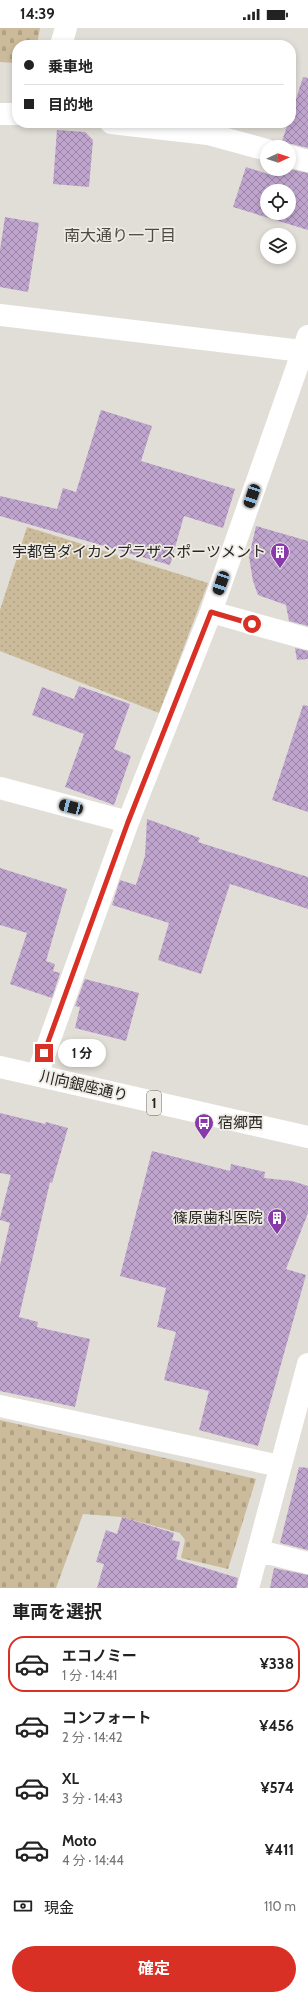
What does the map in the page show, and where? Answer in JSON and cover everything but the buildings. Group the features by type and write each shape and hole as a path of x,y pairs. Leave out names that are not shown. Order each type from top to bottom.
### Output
{"street":[{"path":"62,40 66,28"},
{"path":"0,114 12,114"},
{"path":"156,128 208,134 260,148"},
{"path":"296,158 308,161"},
{"path":"0,315 305,343 211,612 128,822 37,1075"},
{"path":"211,612 308,640"},
{"path":"0,788 128,822"},
{"name":"川向銀座通り","path":"0,1067 308,1137"},
{"path":"248,1588 308,1364"},
{"path":"0,1406 280,1466"},
{"path":"259,1551 308,1563"}],"green space":[{"path":"0,28 40,28 38,40 12,40 12,63 0,62"},
{"path":"27,527 208,583 159,713 0,651 0,610"},
{"path":"0,1420 256,1479 228,1569 181,1558 185,1540 180,1533 122,1517 83,1514 56,1588 0,1588"}],"place":[{"name":"宇都宮ダイカンプラザスポーツメント","path":"280,569"},
{"name":"宿郷西","path":"204,1140"},
{"name":"篠原歯科医院","path":"277,1235"}],"district":[{"name":"南大通り一丁目","path":"120,235"}],"route":[{"path":"44,1053 128,822 211,612 252,624"}]}
